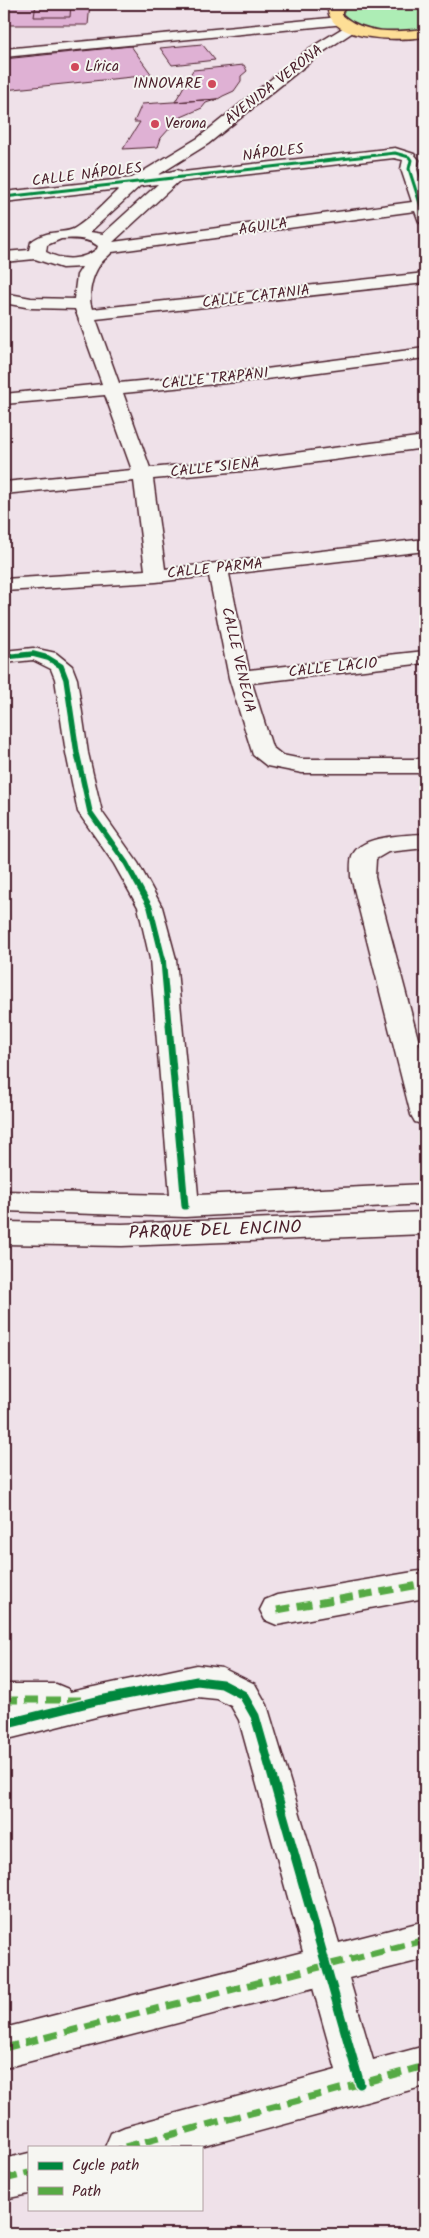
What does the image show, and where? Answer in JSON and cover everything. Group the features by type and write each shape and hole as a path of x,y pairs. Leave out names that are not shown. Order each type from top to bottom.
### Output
{"main road":[{"path":"342,16 368,32 388,34 425,33"}],"street":[{"path":"4,53 266,30 342,16"},
{"path":"89,45 102,37 120,32 342,16"},
{"name":"AVENIDA VERONA","path":"78,234 136,182 203,141 252,103 307,44 342,16"},
{"path":"266,30 307,44"},
{"path":"354,43 368,32"},
{"path":"252,103 268,106"},
{"name":"AVENIDA VERONA","path":"156,576 143,475 85,310 80,269 173,178 222,145 203,141"},
{"name":"NÁPOLES","path":"173,178 395,153 409,157 411,160 409,169 423,213"},
{"name":"CALLE NÁPOLES","path":"4,197 173,178"},
{"name":"AGUILA","path":"102,249 423,213"},
{"path":"38,254 37,245 48,237 78,234 89,235 102,249"},
{"path":"4,257 38,254 52,261 80,269"},
{"name":"CALLE CATANIA","path":"4,298 85,310 425,278"},
{"name":"CALLE TRAPANI","path":"4,398 276,373 425,353"},
{"name":"CALLE SIENA","path":"4,488 282,461 425,442"},
{"name":"CALLE PARMA","path":"4,585 156,576 425,546"},
{"name":"CALLE VENECIA","path":"218,569 240,678 261,750 275,761 302,766 425,766"},
{"path":"4,657 33,654 48,658 61,666 66,679 76,753 90,812 126,863 150,907 163,959 185,1206"},
{"name":"CALLE LACIO","path":"240,678 425,657"},
{"path":"425,842 382,844 364,856 363,877 425,1115"},
{"path":"4,1202 185,1206 425,1194"},
{"name":"PARQUE DEL ENCINO","path":"4,1233 122,1234 425,1223"},
{"path":"277,1610 425,1584"},
{"path":"4,1724 100,1700 197,1681 222,1684 243,1695 255,1716 360,2084"},
{"path":"4,1700 100,1700"},
{"path":"4,2048 425,1940"},
{"path":"129,2146 425,2066"},
{"path":"4,2179 28,2173"}],"green space":[{"path":"352,4 425,4 425,30 393,32 358,26 343,13 346,7"}],"building":[{"path":"4,4 90,4 88,25 4,25"},
{"path":"36,4 71,4 70,17 34,17"},
{"path":"202,44 215,60 172,65 160,48"},
{"name":"Lírica","path":"131,46 152,75 4,90 4,59"},
{"name":"INNOVARE","path":"244,65 247,71 241,76 241,81 234,91 218,99 175,102 193,70"},
{"name":"Verona","path":"218,99 206,103 202,108 179,118 161,138 158,147 123,149 140,122 134,122 142,104"}],"marked path":[{"path":"277,1610 425,1584"},
{"path":"4,1700 82,1700"},
{"path":"4,2048 425,1940"},
{"path":"129,2146 425,2066"},
{"path":"4,2179 28,2173"}],"cycle path":[{"path":"4,197 395,153 409,157 411,160 409,169 425,219"},
{"path":"4,657 33,654 48,658 61,666 66,679 77,753 90,812 126,863 150,907 163,959 185,1206"},
{"path":"4,1724 100,1700 197,1681 222,1684 243,1695 255,1716 360,2084"}],"place":[{"name":"Lírica","path":"75,67"},
{"name":"INNOVARE","path":"212,84"},
{"name":"Verona","path":"155,124"}]}
